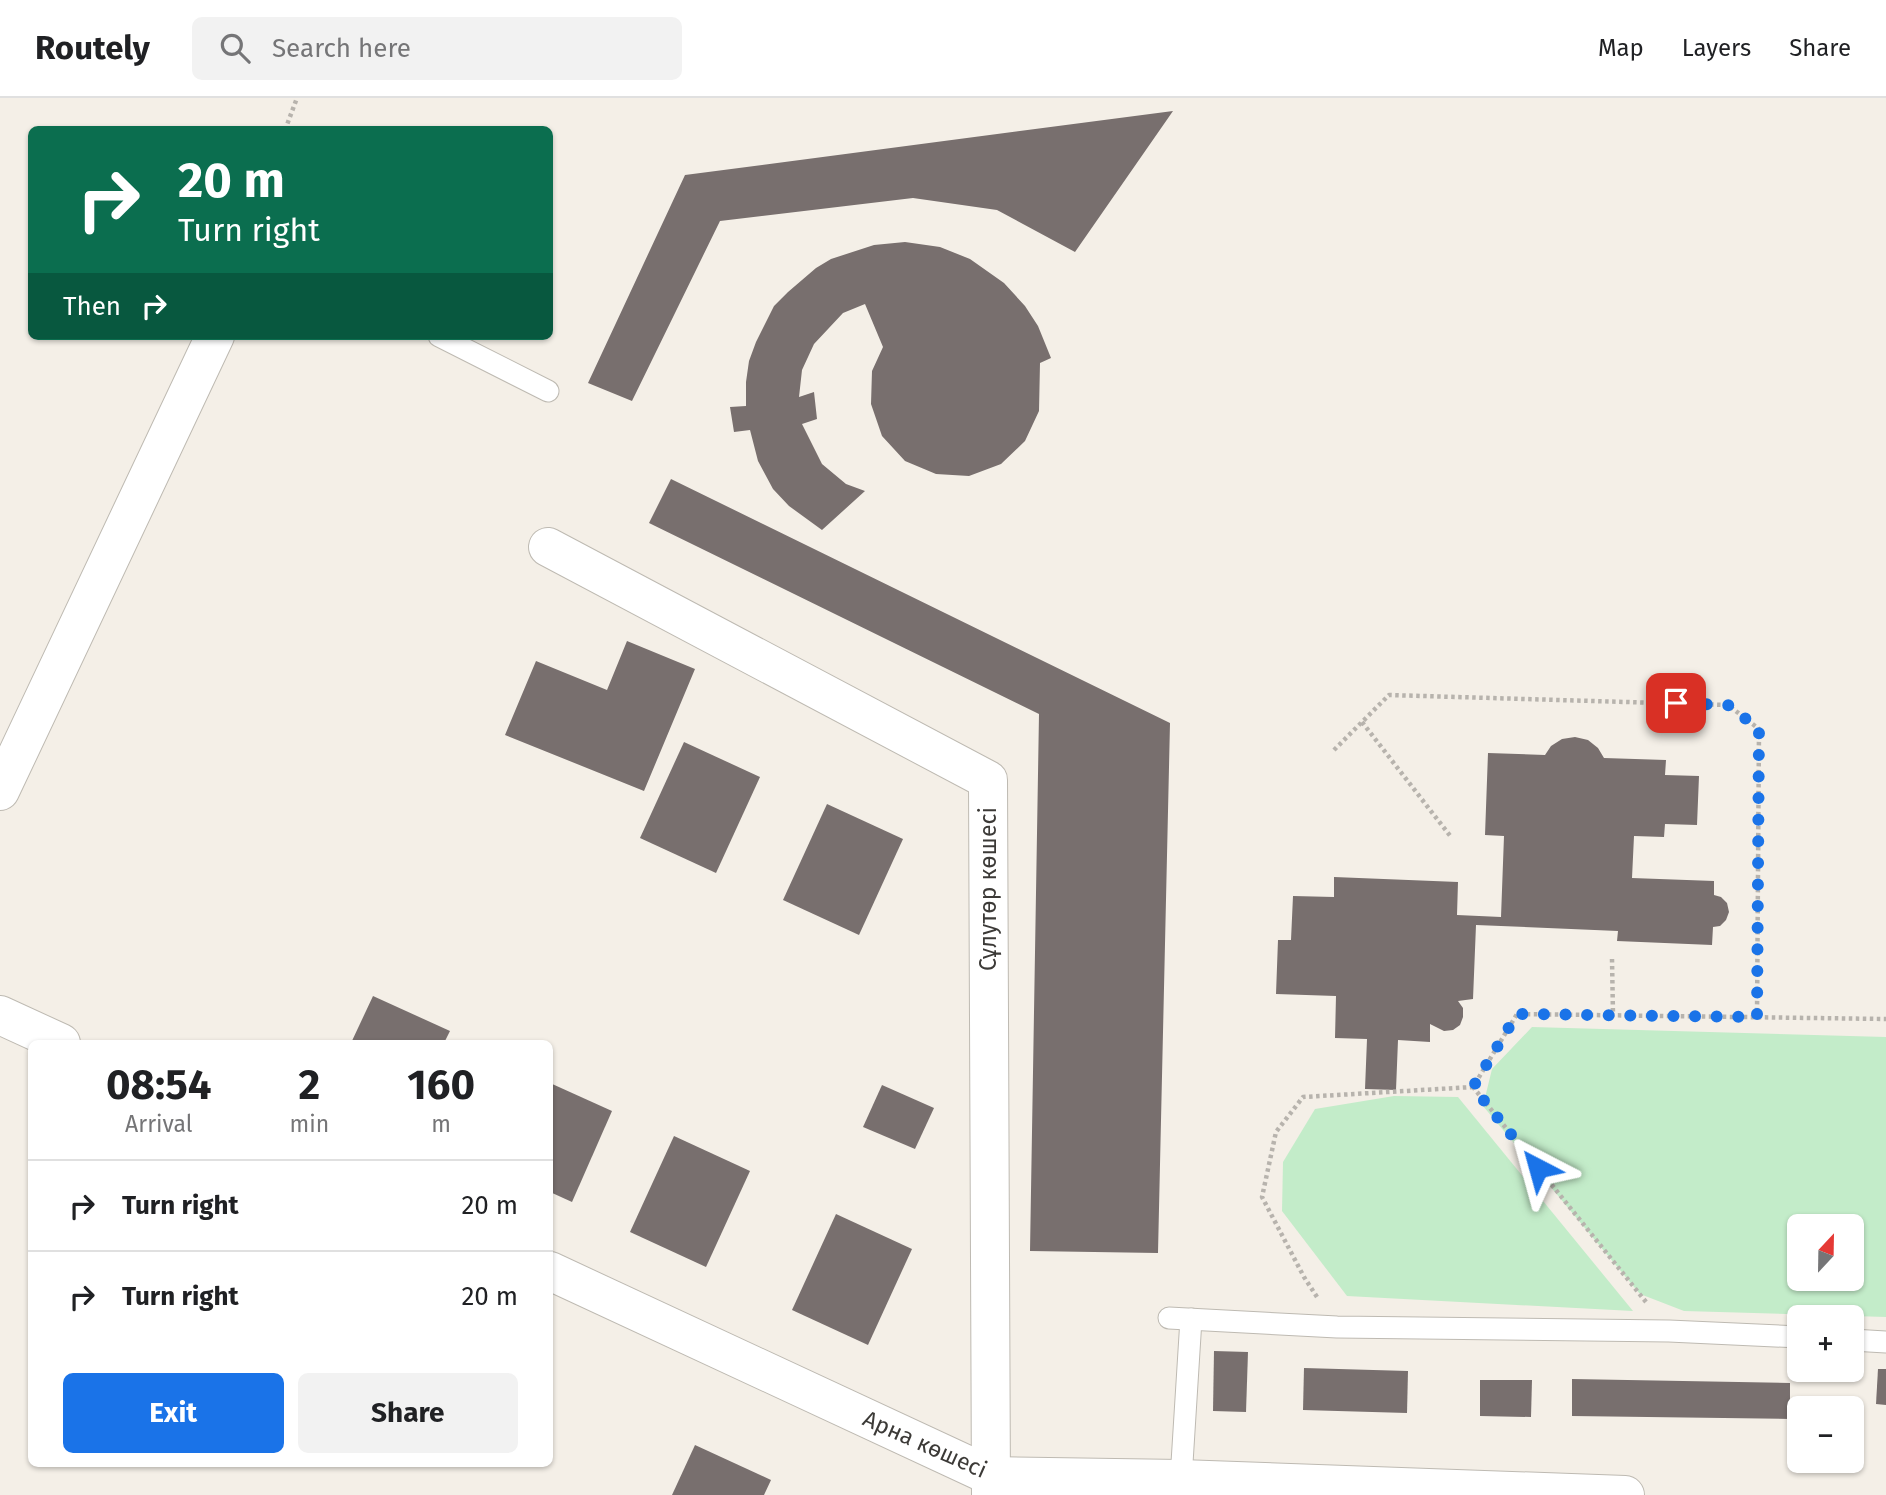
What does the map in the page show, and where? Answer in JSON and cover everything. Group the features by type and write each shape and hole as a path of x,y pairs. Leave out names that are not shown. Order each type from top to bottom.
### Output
{"street":[{"path":"0,790 213,340"},
{"name":"Сұлутөр көшесі","path":"548,547 988,780 991,1486"},
{"path":"0,1015 54,1040"},
{"name":"Арна көшесі","path":"553,1271 991,1486 1181,1479 1625,1495"}],"lane":[{"path":"447,340 548,391"},
{"path":"1169,1318 1337,1327 1669,1331 1787,1336"},
{"path":"1181,1479 1191,1319"},
{"path":"1864,1341 1886,1342"}],"path":[{"path":"286,126 297,98"},
{"path":"1334,750 1389,695 1728,705 1759,729 1757,1017"},
{"path":"1362,722 1451,837"},
{"path":"1612,959 1613,1015"},
{"path":"1473,1087 1517,1014 1886,1019"},
{"path":"1337,1327 1304,1277 1262,1197 1276,1132 1303,1097 1473,1087"},
{"path":"1473,1087 1669,1331"}],"green space":[{"path":"1532,1027 1886,1037 1886,1317 1864,1316 1864,1305 1787,1305 1787,1314 1684,1311 1640,1294 1483,1106 1492,1069"},
{"path":"1394,1096 1458,1097 1633,1311 1347,1296 1282,1211 1283,1162 1315,1109"}],"building":[{"path":"1173,111 1075,252 997,210 913,198 720,221 632,401 588,383 685,175"},
{"path":"905,242 940,247 970,259 1004,283 1025,306 1038,326 1051,358 1040,363 1039,411 1025,441 1001,464 969,476 936,474 905,461 882,436 871,404 872,371 883,347 865,304 843,313 814,344 802,370 799,397 814,392 817,419 802,424 822,464 846,484 865,491 822,530 789,506 773,489 758,461 750,430 734,432 730,407 746,406 749,361 756,342 774,306 788,292 831,259 874,245"},
{"path":"671,479 1170,723 1158,1253 1030,1251 1039,714 649,523"},
{"path":"627,641 695,669 644,791 505,735 536,661 607,690"},
{"path":"1575,737 1588,740 1598,748 1604,758 1666,760 1665,775 1699,776 1697,825 1665,824 1664,837 1634,836 1632,878 1714,881 1714,895 1727,903 1729,912 1720,926 1713,927 1712,945 1617,941 1618,931 1476,925 1473,999 1458,1001 1463,1008 1460,1025 1453,1030 1444,1031 1430,1024 1430,1042 1398,1040 1396,1090 1365,1089 1367,1039 1335,1038 1336,996 1276,994 1278,940 1291,940 1293,896 1334,897 1334,877 1458,882 1457,915 1501,917 1504,836 1485,835 1488,753 1545,755 1551,746 1562,739"},
{"path":"684,742 760,777 716,873 640,838"},
{"path":"827,804 903,839 859,935 783,900"},
{"path":"373,996 450,1031 446,1040 352,1040"},
{"path":"553,1084 612,1111 572,1202 553,1193"},
{"path":"882,1085 934,1108 915,1149 863,1127"},
{"path":"674,1136 750,1171 706,1267 630,1232"},
{"path":"836,1214 912,1249 868,1345 792,1310"},
{"path":"1214,1351 1248,1352 1246,1412 1213,1411"},
{"path":"1304,1368 1408,1371 1407,1413 1303,1410"},
{"path":"1878,1369 1886,1369 1886,1405 1876,1404"},
{"path":"1572,1379 1790,1383 1787,1419 1572,1416"},
{"path":"1480,1380 1532,1380 1531,1417 1480,1416"},
{"path":"695,1445 771,1480 764,1495 672,1495"}],"route":[{"path":"1538,1168 1473,1087 1517,1014 1757,1017 1759,729 1728,705 1676,703"}]}
